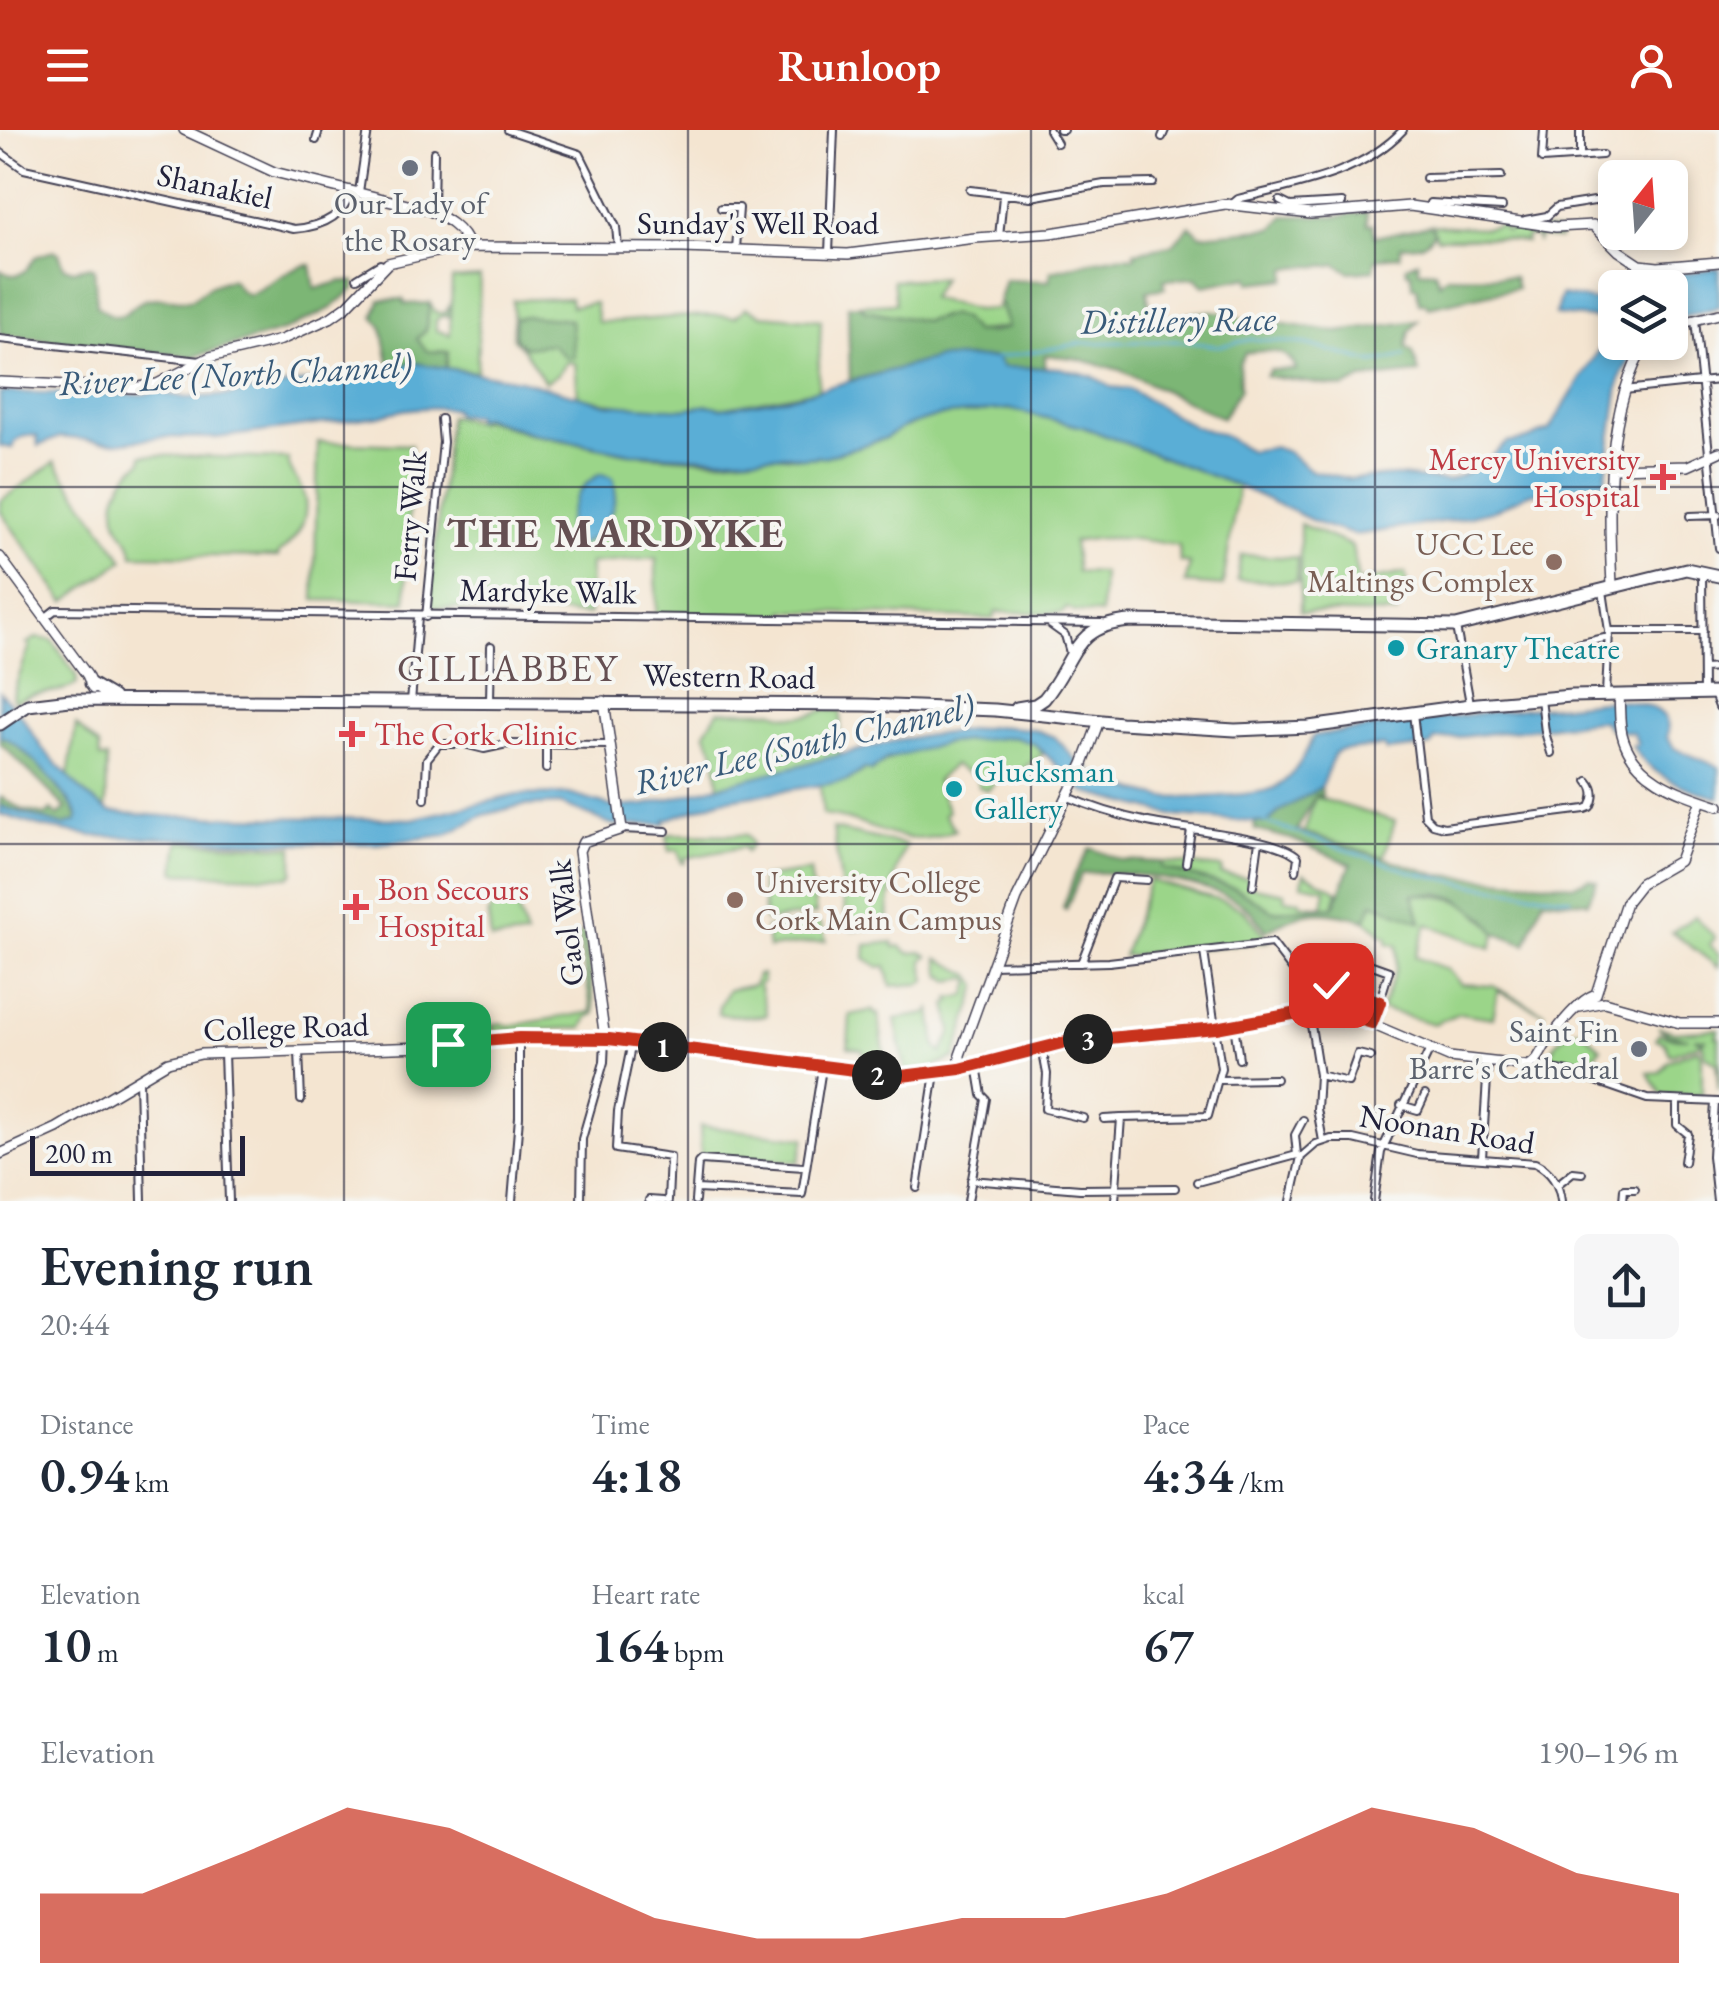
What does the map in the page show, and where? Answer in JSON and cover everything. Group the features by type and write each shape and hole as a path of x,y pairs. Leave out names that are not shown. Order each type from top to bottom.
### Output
{"highway":[{"name":"Mardyke Walk","path":"1110,623 1456,626 1686,569 1702,570"},
{"path":"1702,570 1718,575"},
{"path":"996,710 1032,706 1050,691 1070,654 1093,630 1110,623"},
{"path":"91,684 118,700"},
{"path":"1050,691 1053,703 1065,718"},
{"name":"Western Road","path":"0,724 18,711 42,702 74,700 490,701 996,710 1235,730 1414,718 1470,705 1712,693"}],"street":[{"path":"184,130 274,172 433,212 457,228 469,247"},
{"path":"316,140 319,130"},
{"path":"355,191 368,130"},
{"path":"508,130 580,154 616,227 618,248"},
{"path":"829,254 834,130"},
{"path":"1049,130 1058,143"},
{"path":"1232,204 1354,166 1375,155 1403,130"},
{"path":"1544,130 1542,159 1602,156"},
{"path":"1580,130 1580,156"},
{"name":"Shanakiel","path":"0,152 24,169 294,229 333,217 355,191"},
{"path":"433,212 434,152"},
{"path":"1426,178 1501,176"},
{"path":"970,190 1031,196 1104,184 1153,183"},
{"path":"999,237 1003,196"},
{"path":"1525,220 1547,216 1557,207 1598,201"},
{"path":"1280,202 1290,206 1342,203"},
{"path":"1430,203 1502,207"},
{"name":"Sunday's Well Road","path":"384,266 436,250 469,247 736,249 829,254 1051,233 1232,204 1312,214 1410,206 1556,227 1593,225 1626,257 1652,267"},
{"path":"721,208 738,208 736,249"},
{"path":"1650,270 1719,262"},
{"path":"0,382 134,388 163,382 218,354 266,344 330,318 347,306 384,266 380,264 357,278"},
{"path":"1688,320 1719,314"},
{"path":"1695,318 1714,455 1719,548"},
{"path":"0,339 202,361"},
{"path":"1638,360 1623,390 1609,514 1609,634 1615,697 1622,735 1633,758 1654,780 1719,806"},
{"path":"1623,390 1719,380"},
{"name":"Ferry Walk","path":"412,702 443,442 441,419"},
{"path":"1614,468 1688,466 1714,455"},
{"path":"1690,516 1718,515"},
{"path":"0,556 46,617 98,700"},
{"path":"1702,570 1704,669 1719,707"},
{"name":"Mardyke Walk","path":"46,617 55,610 1110,623"},
{"path":"1051,624 1065,635 1070,654"},
{"path":"1456,626 1470,705"},
{"path":"1569,646 1609,634 1703,631"},
{"path":"490,701 491,646"},
{"path":"1704,669 1719,668"},
{"path":"74,700 89,692 91,684"},
{"path":"604,702 621,826"},
{"path":"1541,703 1551,753"},
{"path":"1414,718 1425,816 1438,826 1584,809 1590,807 1594,798 1588,781"},
{"path":"960,1069 961,1052 1022,888 1082,764 1098,721"},
{"path":"425,799 427,759 439,744 484,749 506,744 610,745"},
{"path":"546,745 546,769"},
{"path":"1066,796 1110,813 1259,841 1296,853 1296,871"},
{"path":"1600,998 1626,902 1633,890 1679,861 1701,800"},
{"name":"Gaol Walk","path":"605,1039 579,849 583,842 621,826 666,831"},
{"path":"1186,863 1191,830"},
{"path":"1253,886 1259,841"},
{"path":"1081,963 1112,880 1119,876 1147,880"},
{"path":"992,965 1081,963 1272,943 1323,1010"},
{"path":"1332,951 1389,971 1372,1023"},
{"path":"1104,1119 1208,1116 1220,1080 1204,952"},
{"path":"1331,985 1380,1002"},
{"path":"1718,1101 1646,1099 1569,1072 1541,1067 1536,1062 1554,1033 1588,997 1669,1021 1719,1023"},
{"name":"College Road","path":"2,1151 57,1128 172,1060 224,1053 425,1048 519,1038 605,1039 894,1076 960,1069 1077,1040 1216,1028 1323,1010 1372,1023 1460,1060 1528,1066 1536,1062"},
{"path":"1197,1182 1299,1156 1323,1141 1317,1109 1319,1075 1309,1011"},
{"path":"1234,1025 1239,1059"},
{"path":"512,1201 519,1117 519,1038"},
{"path":"581,1201 582,1140 604,1062 605,1039"},
{"path":"632,1042 616,1120 616,1150 670,1157 665,1201 650,1200"},
{"path":"1042,1048 1047,1074 1045,1109 1083,1118"},
{"path":"1374,1201 1383,1146 1430,1049"},
{"path":"299,1051 301,1100"},
{"path":"224,1053 229,1201"},
{"path":"1319,1075 1348,1082 1358,1054 1371,1057"},
{"path":"1482,1158 1488,1064"},
{"path":"968,1201 986,1099 976,1065"},
{"path":"696,1189 769,1197 801,1195 822,1068"},
{"path":"917,1188 935,1073"},
{"path":"139,1079 142,1201"},
{"path":"1220,1080 1276,1079"},
{"path":"1401,1105 1418,1110 1425,1095"},
{"path":"1676,1101 1677,1125 1688,1134 1684,1162"},
{"path":"1717,1201 1712,1156 1713,1105 1718,1101"},
{"path":"1116,1201 1120,1118"},
{"path":"1291,1201 1299,1156 1295,1135 1303,1120"},
{"name":"Noonan Road","path":"1323,1141 1345,1139 1416,1154 1534,1163 1558,1184 1561,1201"},
{"path":"695,1201 701,1160 804,1167"},
{"name":"Noonan Road","path":"1558,1184 1573,1172 1582,1174"},
{"path":"971,1180 1116,1190 1175,1188"},
{"path":"1624,1201 1624,1189 1636,1189"}],"green space":[{"path":"1367,212 1375,237 1431,225 1434,232 1420,244 1401,246 1400,256 1376,258 1374,270 1350,272 1336,264 1299,266 1287,269 1286,279 1250,283 1249,277 1204,286 1196,278 1164,280 1165,288 1147,291 1152,319 1217,312 1253,327 1271,322 1338,332 1418,321 1410,331 1406,348 1413,352 1419,373 1362,379 1344,388 1266,376 1270,370 1296,370 1282,354 1245,353 1239,364 1240,389 1222,418 1120,370 1045,355 1045,368 1001,367 996,358 977,359 922,365 850,381 848,306 861,305 864,310 925,321 950,315 962,318 974,332 993,332 1008,327 999,300 1005,280 1049,281 1051,271 1103,259 1135,257 1134,252 1172,245 1190,226 1201,235 1274,228 1284,216"},
{"path":"1431,225 1504,225 1504,231 1509,231 1509,226 1558,231 1559,239 1539,237 1538,243 1537,237 1527,236 1526,242 1437,238"},
{"path":"59,253 64,267 94,269 97,306 115,316 148,299 191,300 210,286 231,279 249,295 289,272 311,265 315,289 342,281 355,282 355,288 332,308 286,330 193,357 0,335 0,270 20,274 35,257"},
{"path":"1418,261 1419,270 1435,271 1439,283 1447,276 1514,277 1517,288 1428,307 1419,303 1417,287 1413,287 1411,272 1407,272 1406,266"},
{"path":"480,277 477,372 446,368 448,352 427,351 417,339 426,330 430,303 435,313 445,313 450,305 449,317 436,320 436,330 450,335 452,279"},
{"path":"942,278 930,298 976,310 996,309 999,300 1008,327 973,332 962,318 951,315 925,321 864,310 861,305 896,303 893,280"},
{"path":"570,298 571,306 595,303 598,322 735,317 746,308 762,315 821,320 818,390 722,408 682,409 643,408 578,396 575,363 567,362 545,382 513,339 513,300"},
{"path":"403,299 405,304 430,303 426,330 417,339 427,351 448,352 446,368 415,363 390,367 382,327 374,317 380,300"},
{"path":"514,318 571,320 574,357 566,358 552,344 525,347 515,339"},
{"path":"1009,409 1083,427 1238,486 1223,586 1185,583 1190,564 1180,562 1179,546 1113,538 1073,542 1077,572 1103,573 1101,614 1067,608 1062,613 996,612 993,619 785,611 783,618 656,616 656,558 590,564 589,615 429,607 449,416 478,422 483,419 530,434 633,454 716,460 827,456 938,416"},
{"path":"318,442 411,445 406,602 314,600"},
{"path":"142,455 288,459 306,507 302,524 278,557 133,555 115,507 123,482 142,461"},
{"path":"55,462 124,560 65,602 0,511 0,501"},
{"path":"1300,524 1352,546 1358,582 1405,573 1407,582 1395,600 1397,614 1300,612"},
{"path":"1241,555 1297,558 1297,582 1237,580"},
{"path":"36,638 52,640 76,675 77,684 15,702 12,696 30,645 27,643"},
{"path":"718,711 774,711 792,716 841,711 839,758 719,787 715,753 705,732"},
{"path":"76,725 99,746 100,758 107,758 106,810 68,776"},
{"path":"5,735 59,788 77,821 63,826 0,806 0,797 23,810 46,815 51,810 58,816 66,808 0,743 0,736"},
{"path":"1014,737 1035,744 1043,754 1017,773 1007,770 988,790 979,787 976,777 953,765 936,781 948,812 944,814 955,830 919,839 823,815 820,784 847,781 866,769 871,771 921,748"},
{"path":"1321,787 1322,797 1316,795 1297,830 1438,875 1574,885 1590,878 1597,881 1588,902 1543,899 1526,944 1496,933 1484,917 1458,899 1440,894 1413,894 1421,922 1373,903 1365,920 1314,913 1292,918 1266,931 1245,906 1211,890 1165,879 1098,873 1081,874 1066,910 1063,908 1075,874 1090,848 1121,860 1162,862 1162,868 1235,888 1273,911 1334,907 1351,864 1291,839 1255,830 1254,822 1267,823"},
{"path":"1315,797 1395,821 1384,857 1304,833"},
{"path":"833,829 906,845 893,885 889,925 852,930 851,923 847,923"},
{"path":"667,834 747,835 752,844 746,852 744,847 685,858 682,863 678,850 669,851"},
{"path":"179,842 293,847 293,873 288,877 179,873 175,871"},
{"path":"1162,862 1222,868 1221,874 1249,878 1249,886 1285,893 1285,899 1301,904 1323,907 1326,889 1302,884 1304,873 1338,891 1334,907 1273,911 1235,888 1161,868"},
{"path":"810,871 816,914 765,921 761,878"},
{"path":"1149,880 1244,910 1270,941 1123,956"},
{"path":"1413,894 1460,901 1477,912 1496,933 1491,948 1427,924 1415,957 1447,969 1461,984 1493,986 1545,1013 1498,991 1493,1018 1459,1013 1434,1024 1381,1009 1396,970 1397,946 1387,943 1388,937 1365,920 1372,902 1421,921"},
{"path":"516,904 526,936 491,940 488,914 494,905"},
{"path":"1695,916 1715,938 1709,945 1719,954 1718,967 1672,932"},
{"path":"815,921 821,925 826,941 769,948 766,928"},
{"path":"584,933 595,1014 588,1017 583,1028 492,1031 491,1025 508,1026 592,1012 578,934"},
{"path":"893,942 894,947 900,946 909,953 928,956 923,960 926,981 891,986 886,966 879,967 865,958 866,945"},
{"path":"938,958 971,975 978,985 955,1058 928,1069 906,1072 895,1019 927,1014 931,1009 936,1047 942,1053 952,1032 947,1004 951,1003 950,998 966,996 971,982 968,978 948,981 942,977"},
{"path":"762,974 763,982 759,984 767,1015 718,1014 728,990 754,985 757,975"},
{"path":"873,1010 878,1014 885,1058 864,1057 863,1050 848,1047 850,1015"},
{"path":"1658,1027 1674,1032 1719,1029 1719,1090 1716,1063 1705,1055 1705,1039 1694,1038 1701,1040 1699,1044 1670,1055 1665,1042 1656,1039 1659,1033 1672,1038 1689,1038 1669,1035"},
{"path":"1580,1029 1601,1048 1583,1070 1549,1058 1560,1039"},
{"path":"1699,1048 1702,1095 1662,1095 1648,1073 1660,1072 1668,1061"},
{"path":"700,1126 805,1138 799,1162 701,1156"}],"water":[{"path":"1719,268 1719,307 1688,315 1688,273"},
{"path":"1561,295 1598,301 1598,319 1555,315"},
{"path":"1598,352 1598,360 1630,360 1620,378 1605,482 1527,494 1495,510 1453,520 1355,535 1083,427 1009,409 938,416 883,439 827,456 805,458 631,453 530,433 482,417 475,420 475,416 455,414 454,409 435,408 215,438 162,437 116,443 60,437 38,446 37,436 29,435 12,448 0,446 0,392 158,392 187,398 231,395 415,363 520,380 607,404 722,408 790,397 938,358 996,358 1002,367 1060,368 1092,376 1111,387 1129,389 1195,427 1221,434 1250,451 1274,447 1288,452 1312,471 1350,479 1397,476 1447,481 1478,468 1507,443 1549,430"},
{"path":"601,474 612,477 615,487 608,519 593,536 575,545 567,532 572,506 586,484"},
{"path":"0,692 42,748 86,795 110,812 164,816 412,819 517,795 569,794 614,807 645,805 902,739 996,726 1032,729 1055,737 1091,773 1136,791 1164,797 1222,796 1278,786 1299,764 1313,736 1464,715 1613,701 1639,704 1660,712 1674,748 1719,767 1719,798 1658,773 1632,745 1638,744 1633,733 1610,729 1603,721 1596,721 1434,740 1431,746 1338,751 1321,787 1267,823 1176,816 1084,792 1035,744 1013,737 946,743 887,759 847,781 722,800 665,820 665,824 613,825 560,804 519,806 484,815 446,835 376,844 93,836 0,814 0,806 63,826 77,821 78,816 43,770 0,736"}],"waterway":[{"name":"Distillery Race","path":"996,358 1083,343 1179,341 1219,346 1253,339 1306,344 1374,363 1405,356"},
{"path":"1265,822 1412,872 1472,885 1571,898"}],"place":[{"name":"Our Lady of the Rosary","path":"410,168"},
{"name":"Mercy University Hospital","path":"1663,477"},
{"name":"UCC Lee Maltings Complex","path":"1554,562"},
{"name":"Granary Theatre","path":"1396,648"},
{"name":"The Cork Clinic","path":"352,734"},
{"name":"Glucksman Gallery","path":"954,789"},
{"name":"University College Cork Main Campus","path":"735,900"},
{"name":"Bon Secours Hospital","path":"356,907"},
{"name":"Saint Fin Barre's Cathedral","path":"1639,1049"}],"district":[{"name":"THE MARDYKE","path":"616,532"},
{"name":"GILLABBEY","path":"508,668"}],"route":[{"path":"448,1044 519,1038 609,1039 910,1076 960,1069 1066,1042 1216,1028 1309,1011 1334,1011 1372,1023 1380,1002 1331,985"}],"water label":[{"name":"River Lee (North Channel)","path":"235,374"},
{"name":"River Lee (South Channel)","path":"804,744"}]}
